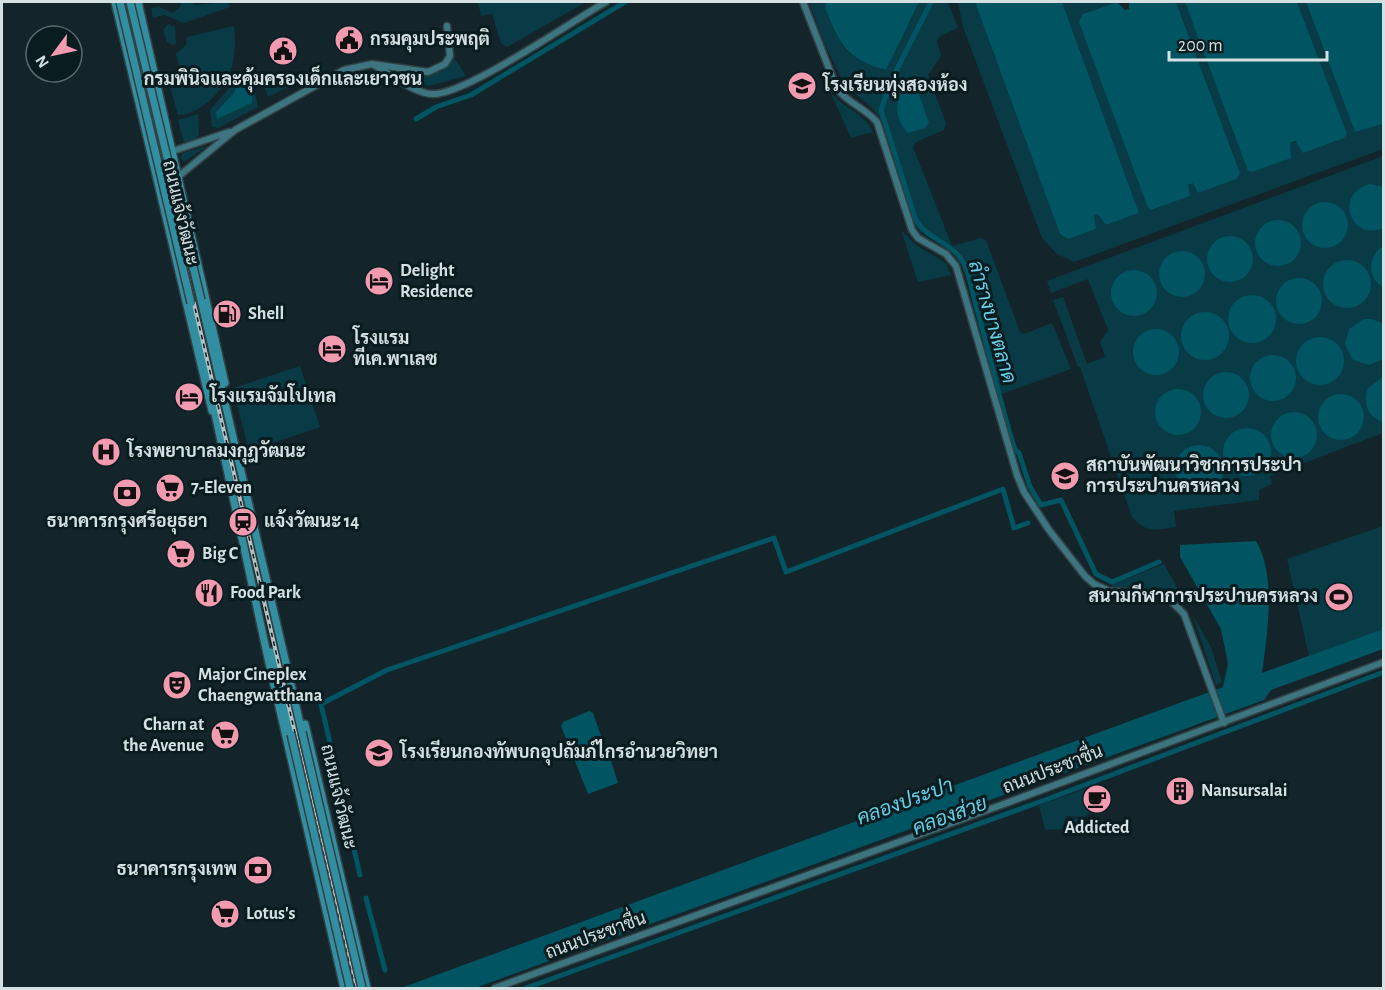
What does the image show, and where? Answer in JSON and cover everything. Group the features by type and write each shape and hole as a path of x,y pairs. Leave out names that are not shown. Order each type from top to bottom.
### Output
{"main road":[{"name":"ถนนแจ้งวัฒนะ","path":"115,2 208,401 218,431"},
{"name":"ถนนแจ้งวัฒนะ","path":"120,2 191,303 311,849 344,988"},
{"name":"ถนนแจ้งวัฒนะ","path":"130,2 227,403 362,988"},
{"name":"ถนนแจ้งวัฒนะ","path":"138,2 220,350 227,403"},
{"path":"144,129 158,135 166,130 167,125"},
{"path":"151,156 173,151"},
{"path":"160,195 162,188 169,184 178,184 181,188"},
{"name":"ถนนแจ้งวัฒนะ","path":"276,614 286,645 367,988"},
{"name":"ถนนแจ้งวัฒนะ","path":"262,627 291,734 350,988"},
{"path":"311,849 317,860 327,862 333,858 334,848"},
{"path":"332,939 333,932 344,927 349,928 355,936"}],"street":[{"path":"372,64 420,92 429,94 449,92 475,80 606,2"},
{"path":"803,2 837,89 843,97 868,112 877,122 912,230 918,238 946,254 956,266 980,353 1024,492 1085,576 1109,591 1157,594 1170,600 1184,614 1223,720"},
{"path":"179,176 235,130 328,77 352,66 372,64 428,72 437,69 450,56 447,26"},
{"path":"173,151 235,130"},
{"name":"ถนนประชาชื่น","path":"495,988 1383,662"}],"shaded area":[{"path":"181,2 192,2 194,5 228,2 230,7 184,23 164,15 153,18 151,8 159,7 173,13 180,7"},
{"path":"478,2 586,2 507,47 501,43 492,14 481,16"},
{"path":"809,2 827,2 828,16 846,50 865,63 885,70 919,2 948,2 958,28 940,36 937,41 941,56 928,75 946,123 944,130 916,142 913,147 952,246 981,238 986,240 1020,332 1024,334 1052,323 1071,369 1001,394 988,342 984,342 974,295 966,272 954,253 916,227 884,123 871,107 845,85 824,43"},
{"path":"827,2 919,2 886,70 861,61 846,48 840,41 825,8"},
{"path":"958,2 977,2 976,5 1060,233 1068,239 1099,214 1106,225 1139,213 1062,2 1117,2 1083,14 1148,208 1151,210 1189,196 1187,185 1193,182 1198,193 1240,173 1176,2 1185,2 1290,143 1347,135 1297,2 1306,2 1355,132 1383,124 1383,149 1074,262 1057,254 1042,238 963,27"},
{"path":"977,2 1062,2 1139,213 1106,225 1098,214 1094,216 1096,229 1068,239 1060,234 976,5"},
{"path":"1117,2 1125,10 1129,9 1129,2 1176,2 1240,173 1236,179 1198,193 1193,183 1188,185 1190,196 1151,210 1148,208 1079,22 1083,14"},
{"path":"1185,2 1297,2 1347,134 1344,138 1303,153 1296,141 1290,143 1291,158 1252,172 1248,171"},
{"path":"1306,2 1383,2 1383,124 1355,132"},
{"path":"168,24 175,27 176,43 173,45 167,42 163,30"},
{"path":"234,26 235,49 231,70 221,89 198,109 178,115 167,77 180,70 176,54 186,45 187,37"},
{"path":"455,59 466,76 428,86 396,70 431,73 441,71"},
{"path":"327,67 268,97 262,82"},
{"path":"248,76 254,86 258,107 218,128 212,127 210,110 238,78"},
{"path":"907,81 915,83 929,123 925,128 908,133 900,121 897,108 900,94"},
{"path":"242,83 252,96 252,103 217,119 216,112 234,93 237,85"},
{"path":"830,91 865,120 873,132 851,138"},
{"path":"198,114 199,135 194,140 184,143 178,120"},
{"path":"207,146 184,162 180,157 183,153"},
{"path":"1383,156 1383,433 1270,476 1272,484 1259,490 1259,500 1174,511 1176,527 1152,529 1142,526 1132,517 1080,367 1078,367 1053,300 1063,297 1087,364 1105,357 1100,342 1108,330 1088,279 1051,293 1047,281"},
{"path":"1370,184 1383,187 1383,228 1372,231 1355,223 1349,206 1352,197 1359,189"},
{"path":"1325,202 1334,203 1342,208 1347,216 1347,234 1342,242 1334,247 1325,248 1316,247 1308,242 1303,234 1302,225 1303,216 1308,208 1316,203"},
{"path":"1278,220 1287,221 1295,226 1300,234 1300,252 1295,260 1287,265 1278,266 1269,265 1261,260 1256,252 1255,243 1256,234 1261,226 1269,221"},
{"path":"901,230 916,245 946,263 951,275 918,282"},
{"path":"1230,236 1239,237 1247,242 1252,250 1252,268 1247,276 1239,281 1230,282 1221,281 1213,276 1208,268 1207,259 1208,250 1213,242 1221,237"},
{"path":"1383,246 1383,287 1374,278 1371,266 1374,255"},
{"path":"1187,251 1199,257 1204,265 1204,283 1199,291 1191,296 1177,297 1165,291 1160,283 1159,269 1165,257 1173,252"},
{"path":"1347,260 1364,267 1371,284 1364,301 1347,308 1330,301 1323,284 1330,267"},
{"path":"1139,270 1151,276 1156,284 1156,302 1151,310 1143,315 1129,316 1117,310 1112,302 1111,288 1117,276 1125,271"},
{"path":"1299,278 1308,279 1316,284 1321,292 1321,310 1316,318 1308,323 1299,324 1290,323 1282,318 1277,310 1276,301 1277,292 1282,284 1290,279"},
{"path":"1252,295 1269,302 1276,319 1269,336 1252,343 1235,336 1228,319 1235,302"},
{"path":"1205,312 1222,319 1229,336 1222,353 1205,360 1188,353 1181,336 1188,319"},
{"path":"1364,319 1372,319 1383,324 1383,359 1369,365 1353,360 1345,344 1349,329"},
{"path":"1161,329 1173,335 1178,343 1178,361 1173,369 1165,374 1151,375 1139,369 1134,361 1133,347 1139,335 1147,330"},
{"path":"1320,337 1337,344 1344,361 1337,378 1320,385 1303,378 1296,361 1303,344"},
{"path":"1273,355 1282,356 1289,362 1295,369 1295,387 1289,394 1282,400 1273,401 1264,400 1257,394 1251,387 1250,378 1251,369 1257,362 1264,356"},
{"path":"300,366 320,427 249,451 233,388"},
{"path":"1226,372 1242,379 1249,395 1242,411 1226,418 1210,411 1203,395 1210,379"},
{"path":"1383,377 1383,422 1370,413 1366,399 1368,388"},
{"path":"1178,389 1194,396 1201,412 1194,428 1178,435 1162,428 1155,412 1162,396"},
{"path":"1346,394 1358,400 1363,408 1363,426 1358,434 1350,439 1336,440 1328,437 1321,430 1318,412 1321,404 1328,397"},
{"path":"1294,412 1310,419 1317,435 1310,451 1294,458 1278,451 1271,435 1278,419"},
{"path":"1247,428 1264,435 1271,452 1264,469 1247,476 1230,469 1223,452 1230,435"},
{"path":"1199,445 1216,452 1223,469 1216,486 1199,493 1182,486 1175,469 1182,452"},
{"name":"สนามกีฬาการประปานครหลวง","path":"1383,526 1383,629 1309,656 1287,559"},
{"path":"1256,541 1266,571 1269,606 1262,673 1383,629 1383,649 1271,690 1264,700 475,988 401,988 1223,687 1228,664 1221,629 1180,557 1180,545"},
{"path":"1164,564 1185,602 1183,604 1176,598 1159,591 1112,587 1111,585"},
{"path":"1193,616 1211,647 1222,682 1216,685"},
{"path":"589,711 593,713 601,736 594,740 601,756 609,754 618,783 588,794 561,726 563,722"},
{"path":"1084,789 1091,811 1085,817 1066,816 1062,829 1045,830 1039,805"},
{"path":"1069,818 1083,819 1082,835 1065,834 1066,821"}],"waterway":[{"path":"416,119 436,107 471,95 625,2"},
{"name":"ลำรางบางตลาด","path":"931,2 891,81 881,110 915,218 926,231 953,251 964,264 1015,450 1019,453 1030,487 1041,505 1061,500 1096,574 1112,582 1159,562"},
{"path":"339,782 321,704 387,670 774,538 786,572 1003,489 1014,528 1028,523"},
{"name":"คลองส่วย","path":"526,988 1045,800 1384,672"},
{"path":"345,810 360,875"},
{"path":"366,898 385,970"}],"railway":[{"path":"123,2 355,988"}],"place":[{"name":"กรมคุมประพฤติ","path":"349,40"},
{"name":"กรมพินิจและคุ้มครองเด็กและเยาวชน","path":"283,51"},
{"name":"โรงเรียนทุ่งสองห้อง","path":"802,86"},
{"name":"Delight Residence","path":"379,281"},
{"name":"Shell","path":"227,314"},
{"name":"โรงแรม ทีเค.พาเลซ","path":"332,349"},
{"name":"โรงแรมจัมโปเทล","path":"189,397"},
{"name":"โรงพยาบาลมงกุฎวัฒนะ","path":"106,452"},
{"name":"สถาบันพัฒนาวิชาการประปา การประปานครหลวง","path":"1065,476"},
{"name":"7-Eleven","path":"170,488"},
{"name":"ธนาคารกรุงศรีอยุธยา","path":"127,493"},
{"name":"แจ้งวัฒนะ 14","path":"243,522"},
{"name":"Big C","path":"181,554"},
{"name":"Food Park","path":"209,593"},
{"name":"สนามกีฬาการประปานครหลวง","path":"1339,597"},
{"name":"Major Cineplex Chaengwatthana","path":"177,685"},
{"name":"Charn at the Avenue","path":"225,735"},
{"name":"โรงเรียนกองทัพบกอุปถัมภ์ไกรอำนวยวิทยา","path":"379,753"},
{"name":"Nansursalai","path":"1180,791"},
{"name":"Addicted","path":"1097,799"},
{"name":"ธนาคารกรุงเทพ","path":"258,870"},
{"name":"Lotus's","path":"225,914"}],"water label":[{"name":"คลองประปา","path":"905,802"}]}
